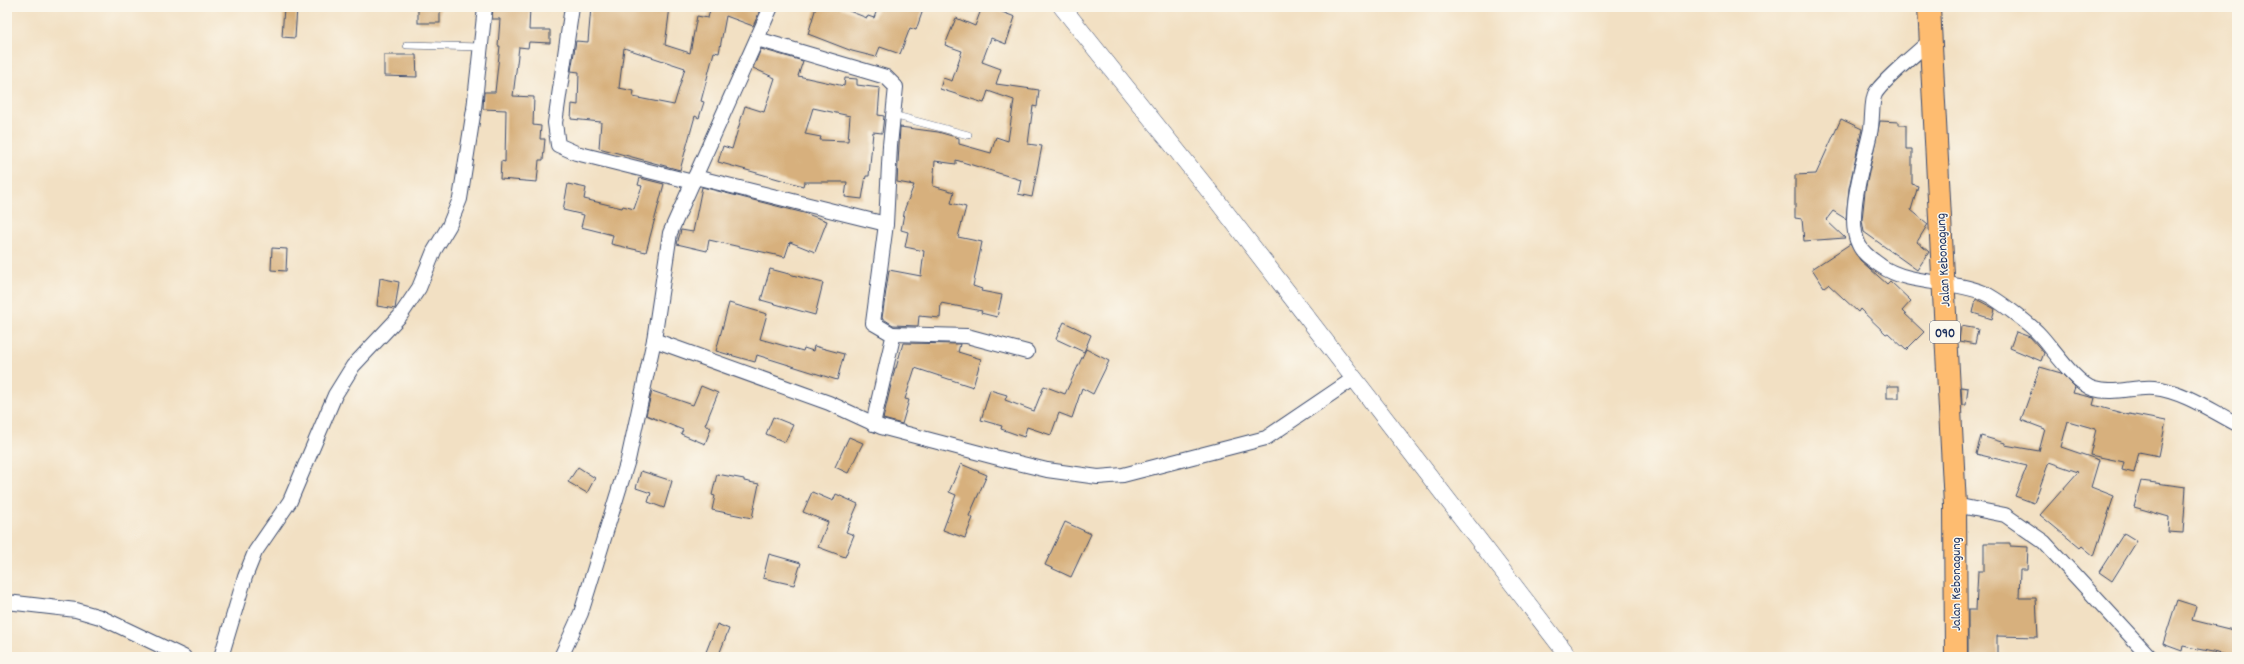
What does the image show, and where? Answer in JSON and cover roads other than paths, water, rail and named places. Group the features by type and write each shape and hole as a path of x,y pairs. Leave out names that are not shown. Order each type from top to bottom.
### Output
{"main road":[{"name":"Jalan Kebonagung","path":"1929,7 1954,505 1956,657"}],"street":[{"path":"221,657 245,577 255,552 290,500 340,385 353,366 400,316 419,288 434,251 449,226 460,199 474,108 485,7"},
{"path":"572,7 555,123 558,145 576,153 886,224"},
{"path":"561,657 581,613 628,460 654,340 670,233 771,7"},
{"path":"1062,7 1218,202 1353,379 1569,657"},
{"path":"757,39 886,77 896,87 886,224 873,323 877,327 892,334 967,336 1027,352"},
{"path":"1931,40 1876,93 1873,121 1858,186 1855,210 1856,237 1859,246 1866,254 1887,270 1904,277 1943,283 1984,293 1991,297 2038,333 2077,377 2094,390 2110,391 2153,388 2167,391 2237,424"},
{"path":"873,424 893,337 892,334"},
{"path":"654,340 829,403 873,424 1048,470 1098,476 1124,475 1266,438 1353,379"},
{"path":"1954,505 2005,515 2044,542 2150,657"},
{"path":"7,602 76,610 100,617 184,657"}],"lane":[{"path":"407,45 481,47"},
{"path":"893,114 968,135"}]}
